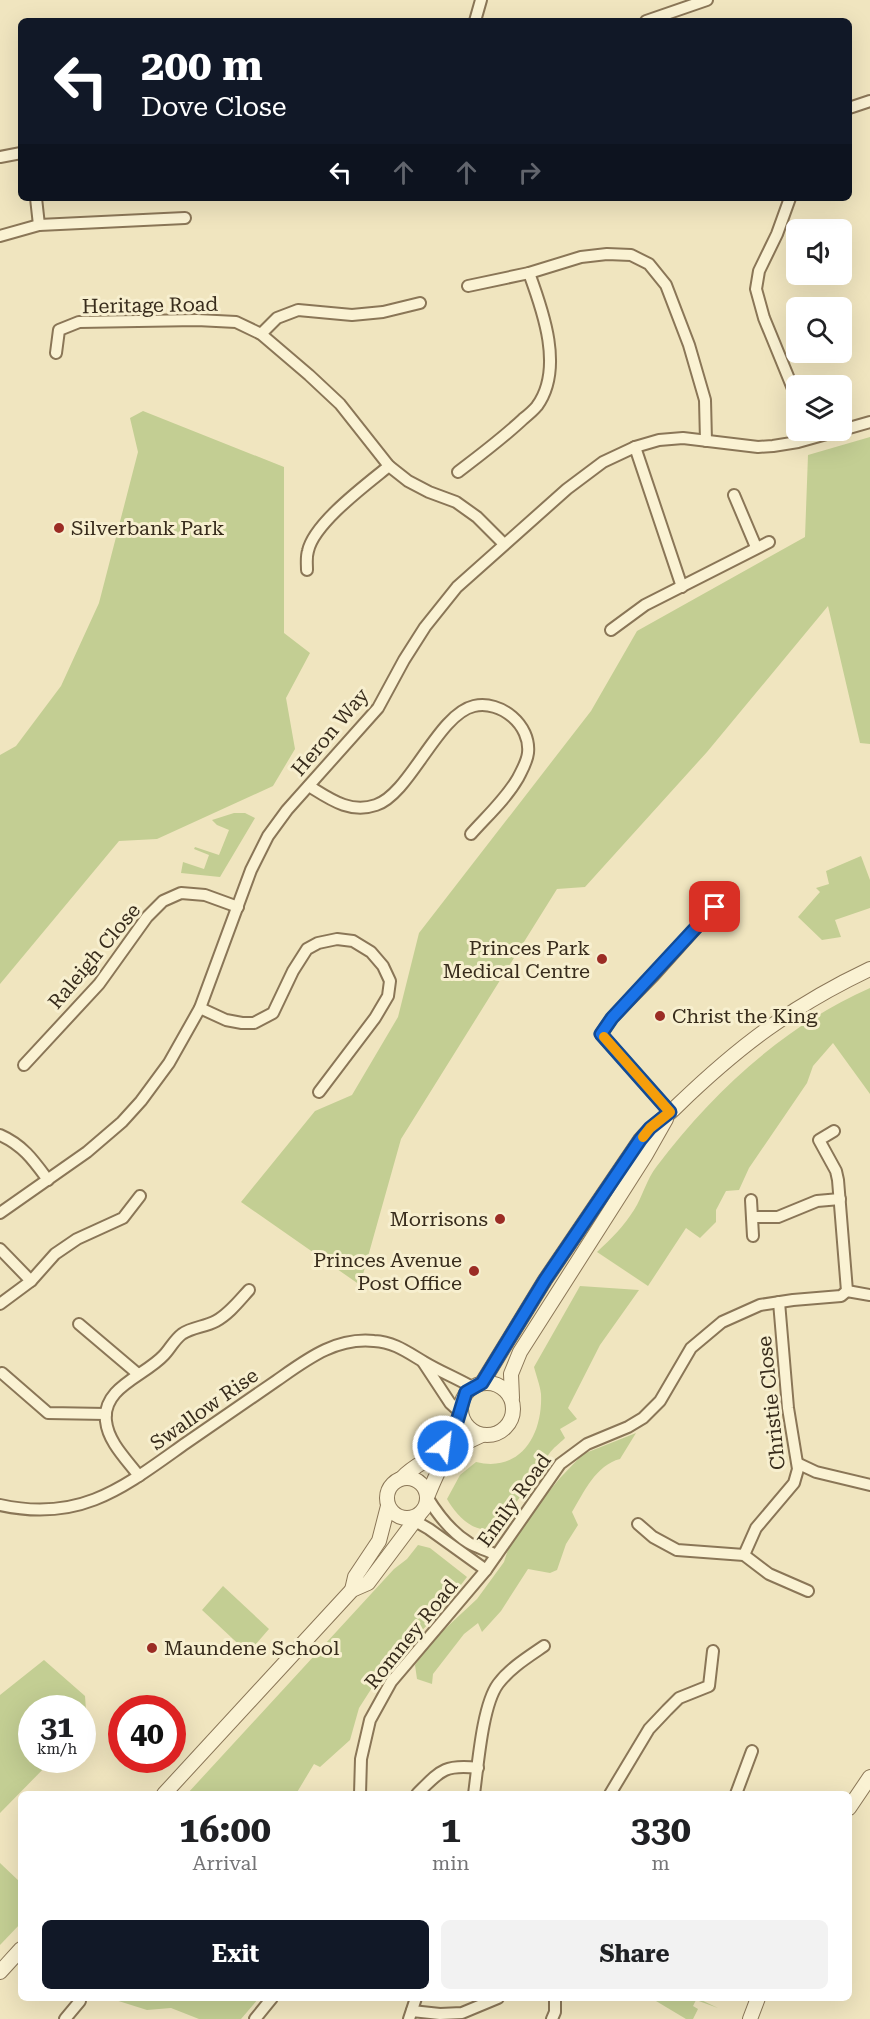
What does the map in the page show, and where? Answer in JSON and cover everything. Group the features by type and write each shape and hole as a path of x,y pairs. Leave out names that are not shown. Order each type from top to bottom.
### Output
{"street":[{"path":"476,18 481,0"},
{"path":"654,18 705,0"},
{"path":"852,107 870,101"},
{"path":"0,157 18,154"},
{"path":"36,201 39,225"},
{"path":"787,375 764,318 756,289 759,271 780,229 789,201"},
{"path":"0,236 39,225 185,218"},
{"path":"468,286 529,273 581,257 607,254 631,255 648,264 666,285 689,345 705,400 706,441"},
{"path":"459,472 537,407 548,384 550,346 540,302 529,273"},
{"path":"261,334 277,318 298,310 352,315 384,312 420,303"},
{"name":"Heritage Road","path":"56,353 59,330 79,322 197,320 236,322 261,334 309,375 340,404 389,465 408,481 456,502 477,517 504,544"},
{"name":"Heron Way","path":"852,427 870,422"},
{"name":"Heron Way","path":"0,1213 98,1144 141,1101 169,1063 200,1008 251,870 268,836 287,810 378,708 425,627 451,595 504,544 567,489 603,462 635,447 659,440 683,438 765,447 800,441"},
{"path":"635,447 682,587"},
{"path":"307,570 308,549 317,532 337,510 389,465"},
{"path":"734,495 756,548"},
{"path":"611,630 645,605 769,542"},
{"path":"309,786 338,804 360,809 379,804 395,790 458,714 473,706 490,705 507,712 518,722 526,734 528,751 525,765 514,783 471,834"},
{"path":"670,1112 601,1034 612,1018 731,890"},
{"name":"Raleigh Close","path":"24,1065 99,984 147,918 163,901 181,893 205,895 238,907"},
{"path":"200,1008 226,1020 254,1023 273,1013 293,971 308,949 318,943 337,939 353,941 371,952 383,966 390,981 388,996 375,1018 319,1092"},
{"path":"352,1590 355,1577 379,1541 388,1506 386,1497 389,1489 394,1482 443,1446 461,1413 463,1398 477,1385 545,1280 650,1128 714,1070 771,1024 804,1003 870,969"},
{"path":"427,1497 444,1461 463,1444 482,1435 497,1433 509,1424 514,1409 512,1371 520,1353 645,1156 670,1112"},
{"path":"834,1131 819,1140 836,1171 848,1291"},
{"path":"0,1135 13,1140 27,1152 48,1180"},
{"path":"0,1304 31,1281 55,1254 77,1239 123,1218 140,1196"},
{"path":"752,1217 778,1217 816,1200 840,1199"},
{"path":"751,1200 753,1236"},
{"path":"0,1249 31,1281"},
{"path":"139,1476 110,1435 106,1424 108,1406 118,1390 164,1355 183,1333 214,1322 226,1315 249,1290"},
{"name":"Emily Road","path":"486,1570 560,1464 587,1444 628,1427 643,1418 660,1401 684,1359 699,1340 722,1322 760,1305 841,1296 848,1291 870,1295"},
{"name":"Christie Close","path":"744,1555 756,1528 794,1483 799,1464 788,1407 779,1302"},
{"path":"79,1324 138,1374"},
{"name":"Swallow Rise","path":"0,1505 33,1510 71,1507 101,1498 139,1476 301,1364 328,1348 356,1341 376,1341 403,1348 423,1361 477,1385"},
{"name":"Swallow Rise","path":"423,1361 450,1403 461,1413"},
{"path":"2,1373 48,1413 106,1414"},
{"path":"477,1385 498,1384 512,1398"},
{"path":"461,1413 468,1427 482,1435"},
{"path":"799,1464 816,1472 870,1485"},
{"path":"167,1791 352,1590 368,1583 427,1504 426,1490 421,1483 410,1478 402,1478"},
{"path":"427,1497 441,1519 458,1535 471,1544 496,1555"},
{"path":"388,1506 397,1516 415,1518 486,1570"},
{"path":"638,1524 653,1537 677,1550 744,1555 769,1574 808,1591"},
{"name":"Romney Road","path":"360,1791 363,1748 370,1720 381,1698 391,1682 486,1570"},
{"path":"474,1791 486,1717 496,1686 515,1666 544,1646"},
{"path":"612,1791 649,1729 679,1698 709,1686 713,1651"},
{"path":"737,1791 752,1751"},
{"path":"420,1791 436,1775 449,1767 478,1768"},
{"path":"852,1803 870,1776"},
{"path":"0,1972 18,1952"},
{"path":"65,2019 80,2001"},
{"path":"255,2019 270,2001"},
{"path":"411,2015 462,2013 491,2001"},
{"path":"552,2019 555,2012 555,2001"},
{"path":"750,2019 757,2001"}],"green space":[{"path":"143,411 284,467 284,633 310,653 286,698 295,749 273,786 157,839 119,841 0,984 0,755 16,746 61,686 99,603 138,452 130,418"},
{"path":"870,437 870,744 860,743 828,606 707,752 585,887 557,889 401,1139 360,1285 241,1202 315,1111 352,1095 398,1017 419,933 591,711 637,631 805,537 808,455"},
{"path":"234,813 245,813 255,818 220,877 181,873 183,862 204,869 209,855 194,849 195,847 219,855 229,830 212,820"},
{"path":"861,856 870,880 870,908 835,920 841,937 822,940 798,917 820,892 816,888 829,884 826,871"},
{"path":"870,988 870,1094 833,1043 813,1066 807,1083 749,1168 739,1190 726,1191 716,1210 716,1222 700,1238 686,1228 648,1286 597,1252 630,1216 657,1166 726,1087 808,1021"},
{"path":"580,1286 639,1290 600,1345 568,1408 577,1419 560,1429 565,1438 551,1452 503,1519 489,1529 476,1528 454,1510 447,1499 460,1475 476,1462 492,1464 505,1462 517,1456 533,1436 541,1409 541,1394 534,1367"},
{"path":"636,1433 620,1459 597,1473 572,1512 578,1525 566,1544 557,1570 550,1573 528,1569 501,1611 482,1632 478,1623 464,1634 433,1674 432,1684 417,1679 415,1665 433,1640 477,1599 504,1562 512,1537 560,1478 583,1454"},
{"path":"418,1545 430,1548 467,1577 440,1612 384,1669 359,1708 350,1740 320,1767 314,1764 298,1791 190,1791 394,1569 407,1559"},
{"path":"223,1586 269,1629 248,1653 202,1610"},
{"path":"44,1660 84,1695 18,1695 18,1773 39,1773 22,1791 18,1791 18,1795 0,1813 0,1695"},
{"path":"0,1863 18,1880 18,1926 0,1945"},
{"path":"118,2001 256,2001 241,2019 199,2019 171,2008 147,2010"},
{"path":"656,2001 696,2001 693,2006 698,2009 693,2019 686,2019"}],"slow traffic":[{"path":"604,1037 670,1112 650,1128 643,1137"}],"place":[{"name":"Silverbank Park","path":"59,528"},
{"name":"Princes Park Medical Centre","path":"602,959"},
{"name":"Christ the King","path":"660,1016"},
{"name":"Morrisons","path":"500,1219"},
{"name":"Princes Avenue Post Office","path":"474,1271"},
{"name":"Maundene School","path":"152,1648"}],"route":[{"path":"443,1446 456,1425 466,1392 482,1383 545,1280 640,1140 650,1128 670,1112 601,1034 612,1018 715,907"}]}
